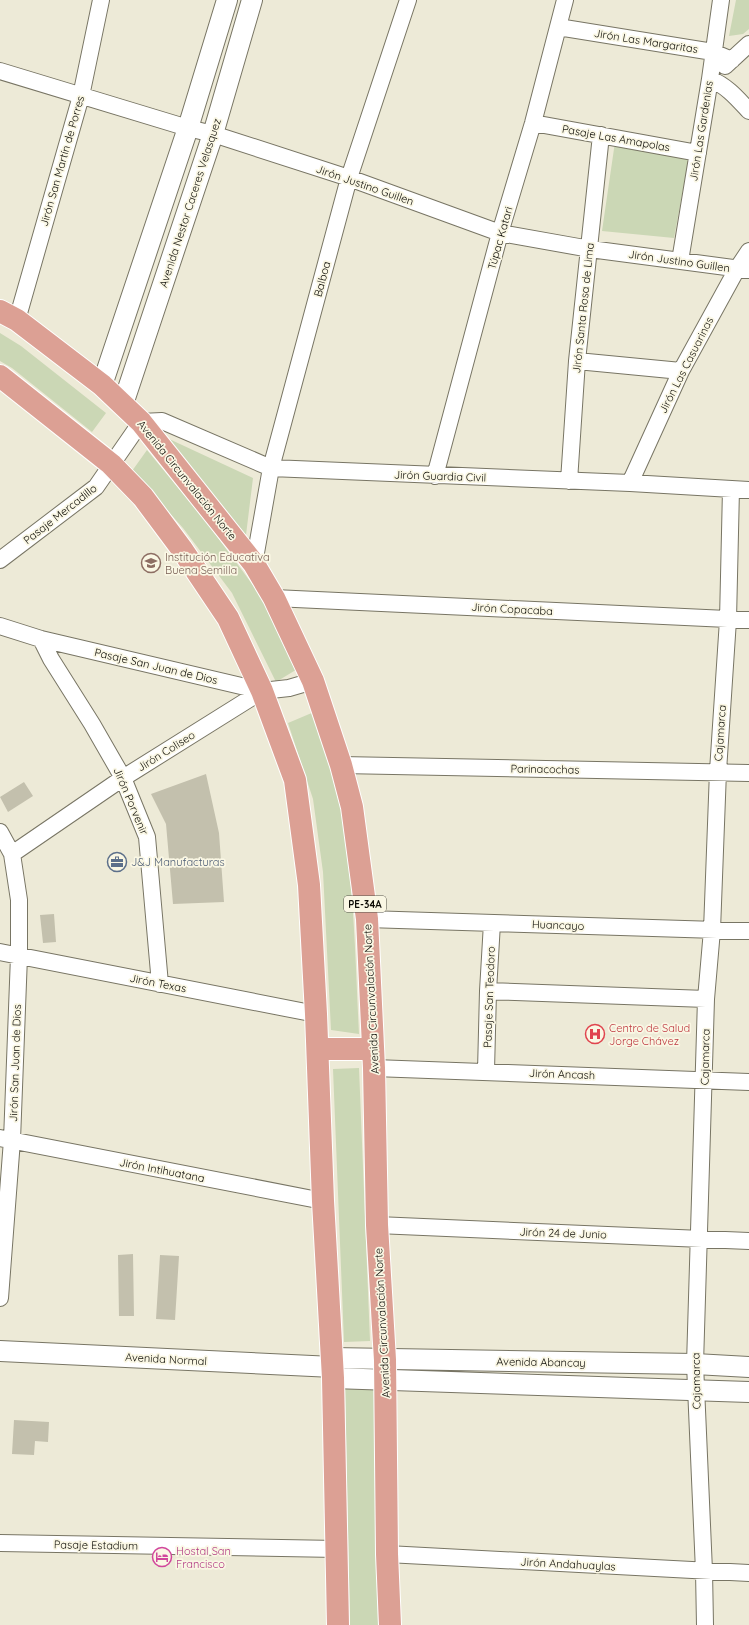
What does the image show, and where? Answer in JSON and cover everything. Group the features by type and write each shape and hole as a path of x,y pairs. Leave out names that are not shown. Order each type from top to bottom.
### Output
{"highway":[{"name":"Avenida Circunvalación Norte","path":"8,315 102,385 141,422 254,564 274,598 313,681 341,765 352,807 367,919 374,1059 377,1226 385,1369 387,1554 390,1625"},
{"path":"0,376 111,464 143,497 181,548 228,618 262,691 295,780 309,885 318,1049 323,1202 333,1368 338,1625"},
{"path":"318,1049 374,1059"}],"street":[{"name":"Jirón San Martín de Porres","path":"8,315 81,96 101,0"},
{"path":"102,385 188,128 227,0"},
{"name":"Avenida Nestor Caceres Velasquez","path":"123,404 213,134 252,0"},
{"name":"Balboa","path":"254,564 271,468 349,178 408,0"},
{"name":"Túpac Katari","path":"435,476 500,233 533,123 565,0"},
{"name":"Jirón Las Gardenias","path":"680,261 722,0"},
{"name":"Jirón Las Margaritas","path":"558,27 713,52 732,60"},
{"path":"749,44 710,78 728,89 749,111"},
{"name":"Jirón Justino Guillen","path":"0,71 188,128 213,134 349,178 500,233 590,249 743,270"},
{"name":"Pasaje Las Amapolas","path":"533,123 698,153"},
{"name":"Jirón Santa Rosa de Lima","path":"569,481 577,361 601,135"},
{"name":"Jirón Las Casuarinas","path":"630,483 681,372 743,270 749,251"},
{"path":"577,361 681,372"},
{"name":"Jirón Guardia Civil","path":"141,422 162,421 271,468 630,483 749,490"},
{"name":"Pasaje Mercadillo","path":"0,560 96,487 141,422"},
{"name":"Cajamarca","path":"704,1625 704,1571 695,1364 698,1239 705,1080 706,999 712,930 718,771 728,620 731,489"},
{"name":"Jirón Copacaba","path":"274,598 749,620"},
{"name":"Pasaje San Juan de Dios","path":"0,626 42,639 262,691 289,688 313,681"},
{"name":"Jirón Porvenir","path":"42,639 51,659 92,724 123,778 146,837 160,984"},
{"name":"Jirón Coliseo","path":"12,854 123,778 262,691"},
{"name":"Parinacochas","path":"341,765 718,771 749,773"},
{"name":"Jirón San Juan de Dios","path":"0,832 12,854 19,900 19,956 6,1139 0,1298"},
{"name":"Huancayo","path":"367,919 749,931"},
{"name":"Pasaje San Teodoro","path":"486,1071 488,990 492,923"},
{"name":"Jirón Texas","path":"0,952 316,1014"},
{"path":"488,990 706,999"},
{"name":"Jirón Ancash","path":"374,1059 486,1071 749,1082"},
{"name":"Jirón Intihuatana","path":"6,1139 323,1202"},
{"name":"Jirón 24 de Junio","path":"377,1226 749,1241"},
{"name":"Avenida Normal","path":"0,1351 333,1368"},
{"name":"Avenida Abancay","path":"333,1368 385,1369 695,1364 749,1367"},
{"name":"Avenida Abancay","path":"385,1369 749,1392"},
{"name":"Pasaje Estadium","path":"0,1543 336,1549"},
{"name":"Jirón Andahuaylas","path":"387,1554 749,1573"}],"green space":[{"path":"736,0 749,0 749,29 743,34 729,36"},
{"path":"615,142 689,157 674,238 602,231"},
{"path":"0,333 21,346 106,413 92,432 12,368 0,361"},
{"path":"167,438 253,478 246,535"},
{"path":"147,450 207,523 258,592 299,668 276,682 232,593 183,528 132,471"},
{"path":"314,712 334,776 347,846 355,940 359,1034 331,1030 323,872 313,799 288,723"},
{"path":"359,1068 370,1341 344,1342 333,1069"},
{"path":"374,1385 378,1625 350,1625 345,1386"}],"building":[{"path":"206,774 219,833 224,902 173,904 166,824 151,794"},
{"path":"24,782 33,796 8,812 0,797"},
{"path":"54,914 56,942 43,943 40,915"},
{"path":"133,1254 134,1316 119,1316 118,1255"},
{"path":"160,1255 179,1256 175,1320 156,1319"},
{"path":"14,1420 49,1422 48,1442 35,1441 34,1455 12,1454"}],"place":[{"name":"Institución Educativa Buena Semilla","path":"151,563"},
{"name":"J&J Manufacturas","path":"117,862"},
{"name":"Centro de Salud Jorge Chávez","path":"595,1034"},
{"name":"Hostal San Francisco","path":"162,1557"}]}
